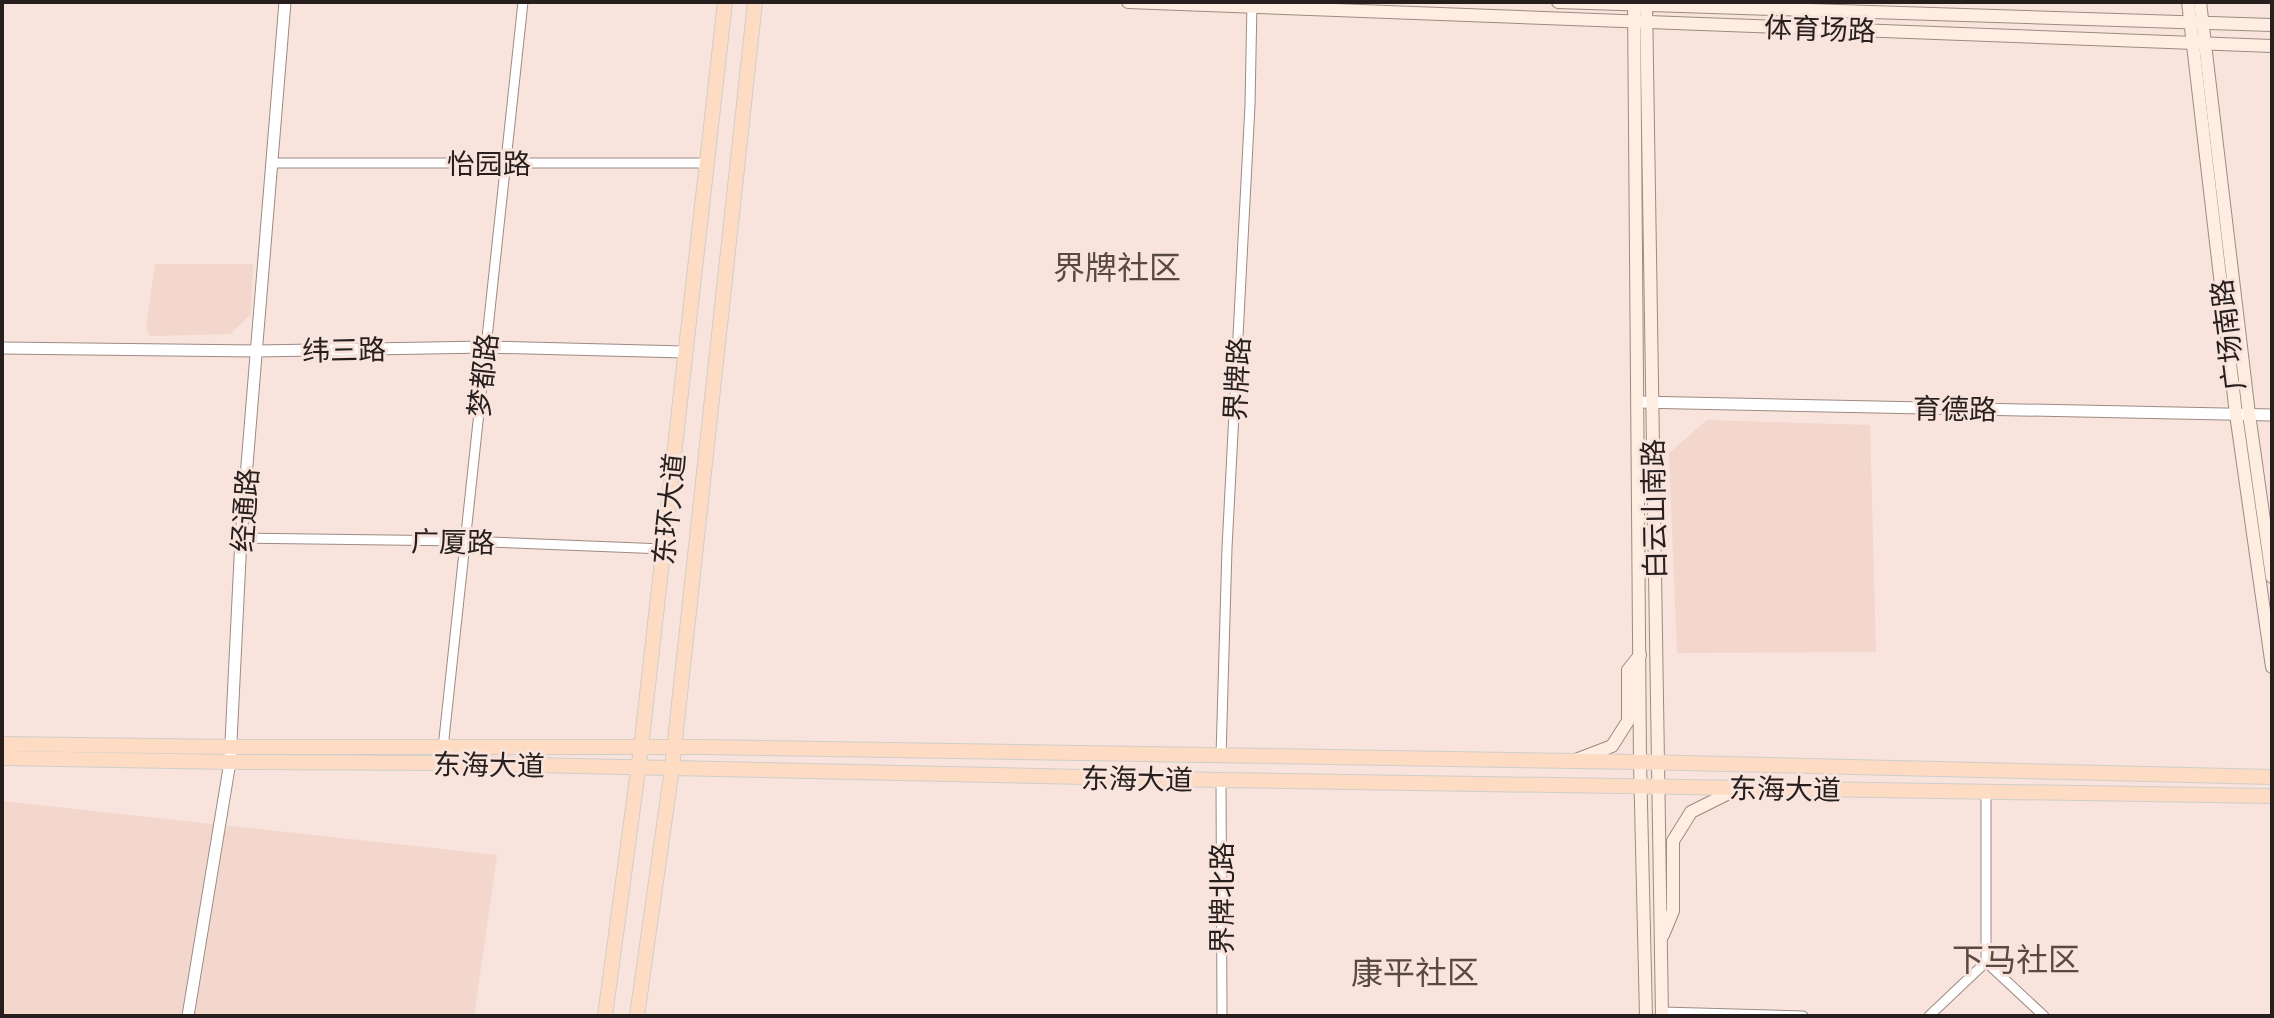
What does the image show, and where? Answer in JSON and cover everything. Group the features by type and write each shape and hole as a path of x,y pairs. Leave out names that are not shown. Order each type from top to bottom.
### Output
{"main road":[{"name":"东环大道","path":"605,1016 641,748 725,2"},
{"name":"东环大道","path":"637,1016 672,768 755,2"},
{"name":"体育场路","path":"1128,2 2272,46"},
{"path":"1558,2 2272,25"},
{"name":"广场南路","path":"2188,2 2197,23"},
{"name":"广场南路","path":"2200,2 2197,23 2236,414 2272,667"},
{"name":"白云山南路","path":"1640,3 1637,402 1646,1016"},
{"name":"白云山南路","path":"1640,21 1652,402 1662,1014"},
{"name":"广场南路","path":"2199,43 2272,577"},
{"path":"1569,762 1612,746 1628,721 1628,670 1640,655"},
{"name":"东海大道","path":"2,744 442,763 1221,780 2272,796"},
{"name":"东海大道","path":"2,758 443,748 674,748 1640,762 2272,777"},
{"path":"1660,942 1673,911 1673,841 1691,812 1740,788"}],"street":[{"name":"经通路","path":"188,1016 230,755 241,538 285,2"},
{"name":"梦都路","path":"443,748 523,2"},
{"name":"界牌路","path":"1221,756 1227,548 1250,105 1252,5"},
{"name":"怡园路","path":"272,163 705,163"},
{"name":"纬三路","path":"2,348 257,351 485,347 685,352"},
{"name":"育德路","path":"1637,402 2272,415"},
{"name":"广厦路","path":"241,538 464,541 664,549"},
{"name":"界牌北路","path":"1221,780 1222,1016"},
{"path":"1929,1016 1986,962 1986,791"},
{"path":"1986,962 2044,1016"},
{"path":"1662,1014 1803,1016"}],"shaded area":[{"path":"155,264 253,264 251,314 230,334 150,336 146,327"},
{"path":"1707,420 1870,425 1876,652 1677,653 1669,453"},
{"path":"2,801 497,855 474,1016 2,1016"}],"district":[{"name":"界牌社区","path":"1117,266"},
{"name":"下马社区","path":"2016,958"},
{"name":"康平社区","path":"1415,971"}]}
